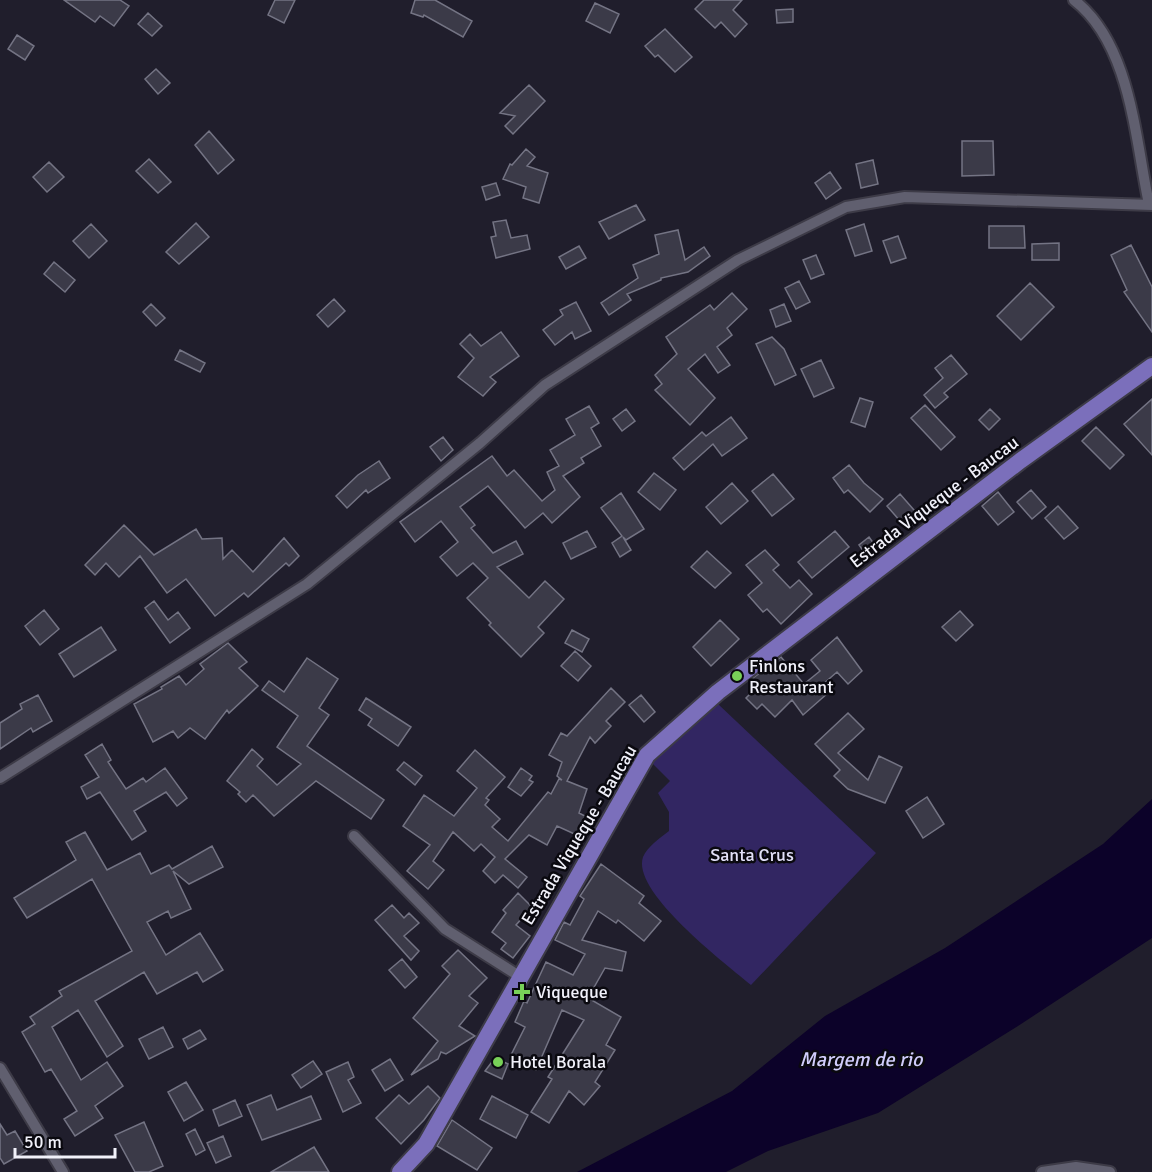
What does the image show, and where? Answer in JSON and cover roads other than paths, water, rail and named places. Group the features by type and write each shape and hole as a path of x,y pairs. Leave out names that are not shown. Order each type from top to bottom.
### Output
{"main road":[{"name":"Estrada Viqueque - Baucau","path":"400,1172 426,1144 519,976 647,755 746,670 1020,461 1152,366"}],"street":[{"path":"0,777 307,584 480,443 545,385 738,260 846,207 906,197 1151,205 1130,103 1119,68 1104,34 1084,8 1074,0"},
{"path":"354,836 446,929 519,976"},
{"path":"0,1068 63,1172"},
{"path":"1042,1172 1076,1167 1110,1172"}],"water":[{"name":"Margem de rio","path":"1152,799 1152,938 1018,1026 878,1113 768,1151 726,1172 577,1172 732,1091 825,1016 945,948 1103,844"}],"place":[{"name":"Finlons Restaurant","path":"737,676"},
{"name":"Viqueque","path":"522,992"},
{"name":"Hotel Borala","path":"498,1062"}],"park label":[{"name":"Santa Crus","path":"752,855"}]}
